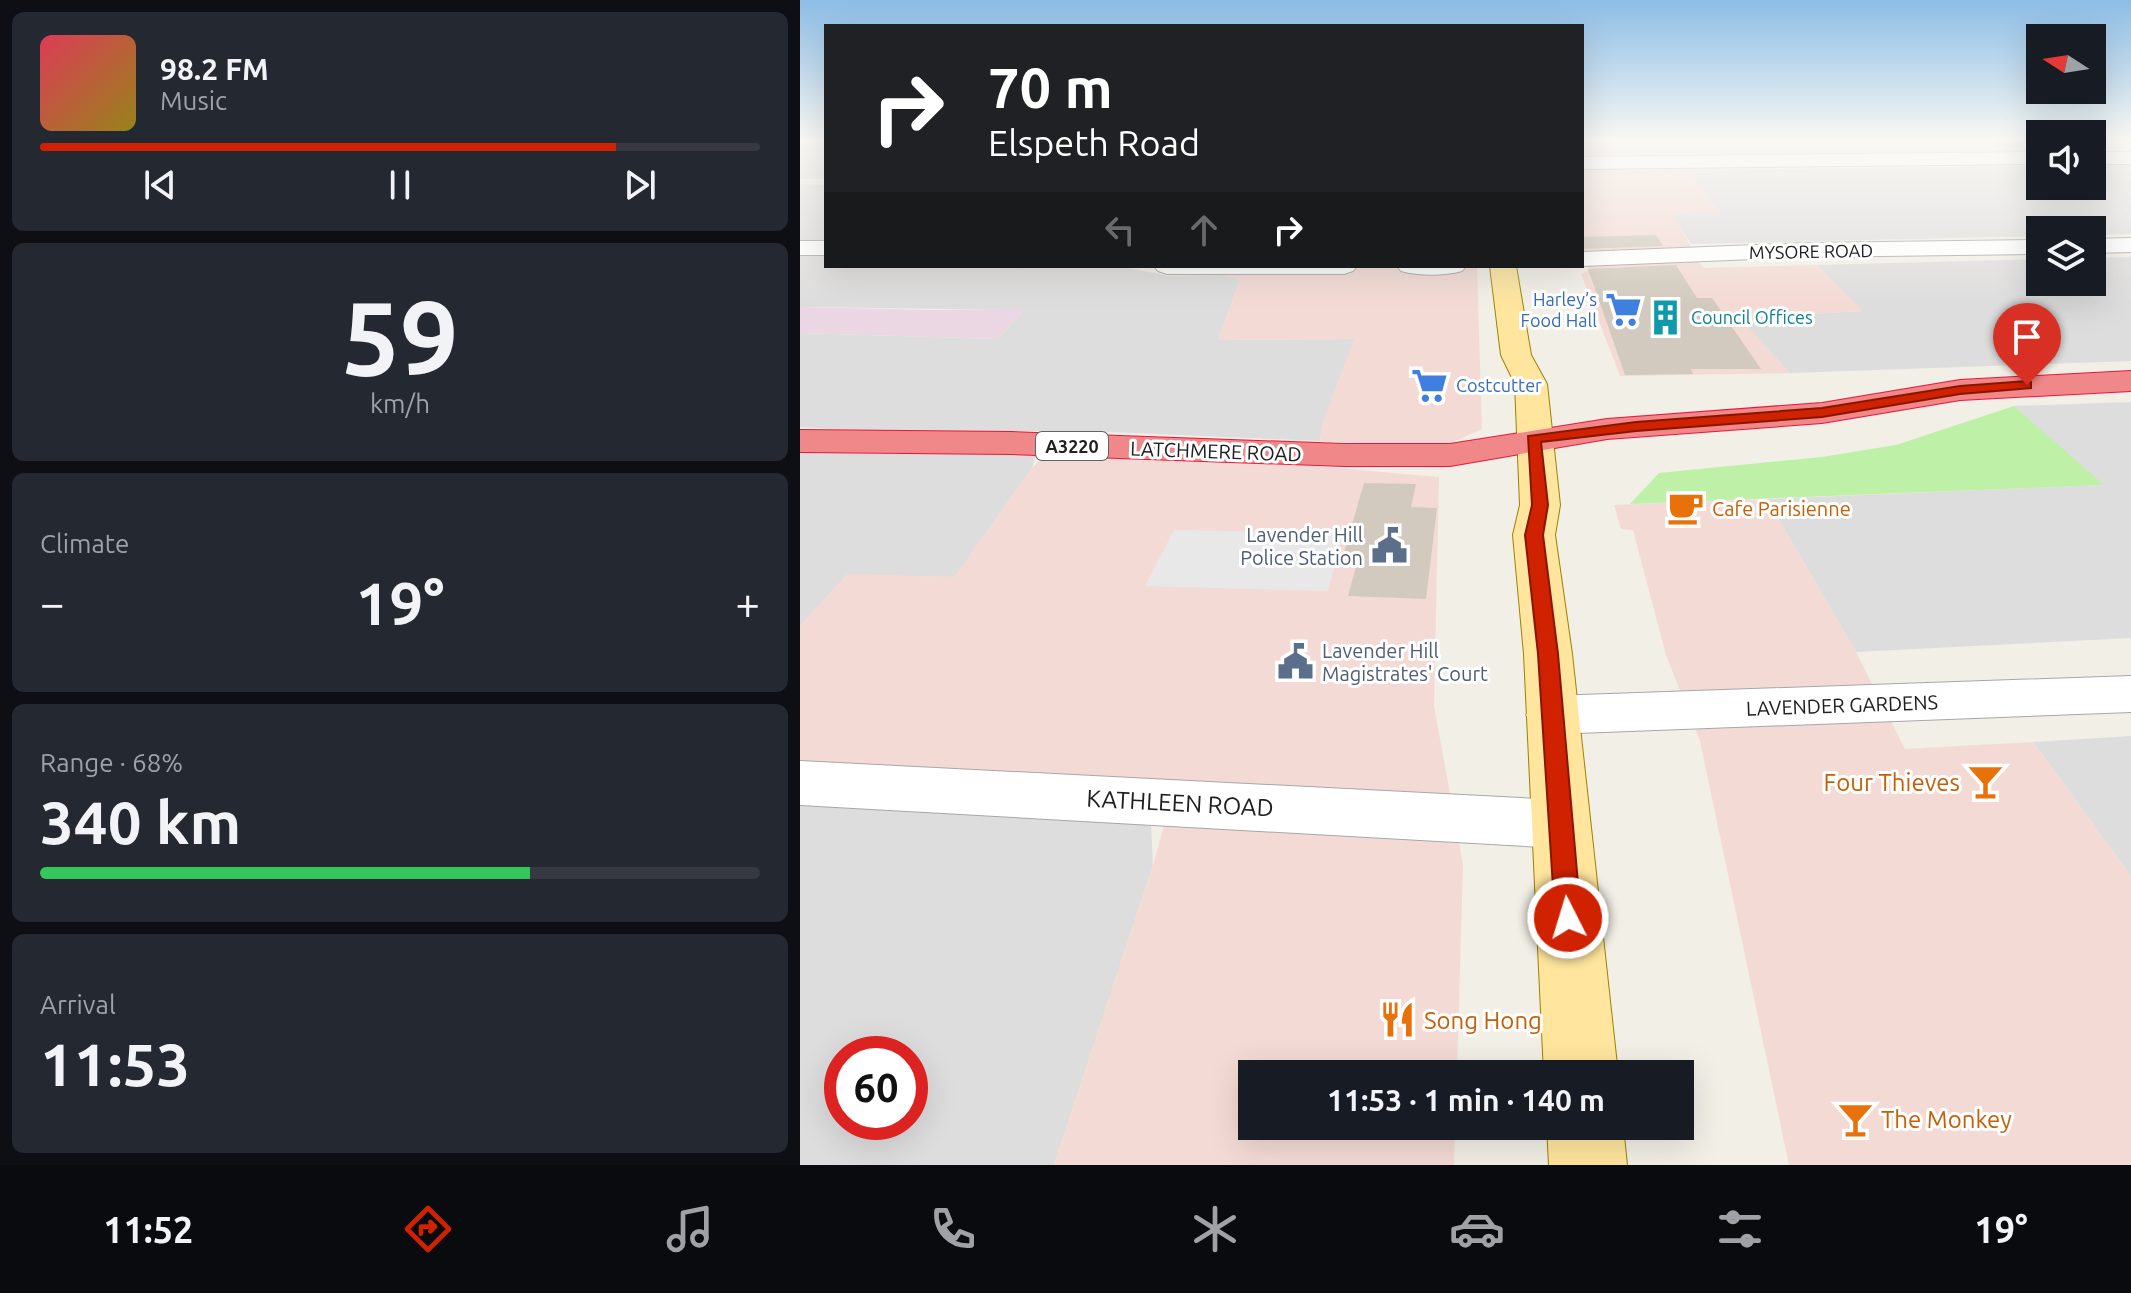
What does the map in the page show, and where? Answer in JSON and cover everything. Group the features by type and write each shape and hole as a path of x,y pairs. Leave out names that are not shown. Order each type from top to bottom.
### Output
{"highway":[{"name":"A3220","path":"1534,439 1636,426 1822,413 1960,390 2131,381"},
{"name":"LATCHMERE ROAD","path":"800,441 1011,443 1344,455 1450,455 1534,439"}],"main road":[{"path":"1504,268 1516,355 1531,384 1540,505 1534,535 1580,1060"},
{"path":"1586,1140 1588,1165"}],"street":[{"path":"2106,246 2131,245"},
{"name":"MYSORE ROAD","path":"1590,258 1806,250 2026,247"},
{"path":"800,248 824,248"},
{"name":"LAVENDER GARDENS","path":"1552,715 2131,694"},
{"name":"KATHLEEN ROAD","path":"800,783 1560,824"}],"shaded area":[{"path":"800,195 824,195 824,244 800,244"},
{"path":"1584,195 1707,195 1720,212 1672,213 1703,268 1817,265 1863,311 1740,318 1790,373 1620,376 1581,274 1589,270 1584,261"},
{"path":"1707,195 2026,195 2026,200 2106,200 2106,195 2131,195 2131,234 2106,235 2106,216 2026,216 2026,236 1691,244 1671,213 1719,211"},
{"path":"800,254 824,254 824,268 1129,268 1168,276 1224,275 1240,280 1218,340 1355,339 1323,422 1320,441 1086,431 873,431 800,427 800,333 997,339 1024,310 800,307"},
{"path":"2131,257 2131,361 1790,373 1739,318 1862,311 1817,265 2026,259 2026,296 2106,296 2106,258"},
{"path":"1197,268 1477,268 1482,429 1442,447 1320,441 1323,422 1354,339 1218,340 1240,280"},
{"path":"800,307 1025,309 997,339 800,333"},
{"path":"2131,402 2131,638 1856,652 1767,499 2102,485 2014,406"},
{"path":"800,453 1036,454 1032,468 955,577 847,575 800,626"},
{"path":"1046,455 1232,459 1439,477 1434,706 1463,865 1457,1060 1238,1060 1238,1140 1455,1140 1454,1165 1054,1165 1153,866 1174,788 1110,777 800,767 800,626 847,574 955,577 1032,468"},
{"path":"1767,499 1856,652 1905,749 2033,742 2131,876 2131,1165 1789,1165 1700,741 1666,655 1633,530 1621,529 1614,505"},
{"path":"1174,530 1343,534 1328,591 1145,586"},
{"path":"2131,736 2131,876 2033,742"},
{"path":"800,805 1151,823 1153,866 1054,1165 800,1165"}],"green space":[{"path":"2014,406 2104,485 1630,504 1659,473 1822,457 1896,445"}],"building":[{"path":"1656,235 1663,246 1584,249 1584,237"},
{"name":"Council Offices","path":"1676,265 1697,298 1712,298 1761,369 1691,369 1693,374 1625,375 1588,269"},
{"path":"1364,483 1416,484 1411,507 1437,508 1426,599 1348,596 1357,563 1341,563"}],"place":[{"name":"Harley’s Food Hall","path":"1623,309"},
{"name":"Council Offices","path":"1665,317"},
{"name":"Costcutter","path":"1430,385"},
{"name":"Cafe Parisienne","path":"1686,508"},
{"name":"Lavender Hill Police Station","path":"1389,546"},
{"name":"Lavender Hill Magistrates' Court","path":"1296,662"},
{"name":"Four Thieves","path":"1986,782"},
{"name":"Song Hong","path":"1398,1020"},
{"name":"The Monkey","path":"1855,1119"}],"route":[{"path":"1568,918 1548,654 1534,535 1540,513 1534,439 1636,426 1822,413 1960,390 2027,385"}]}
